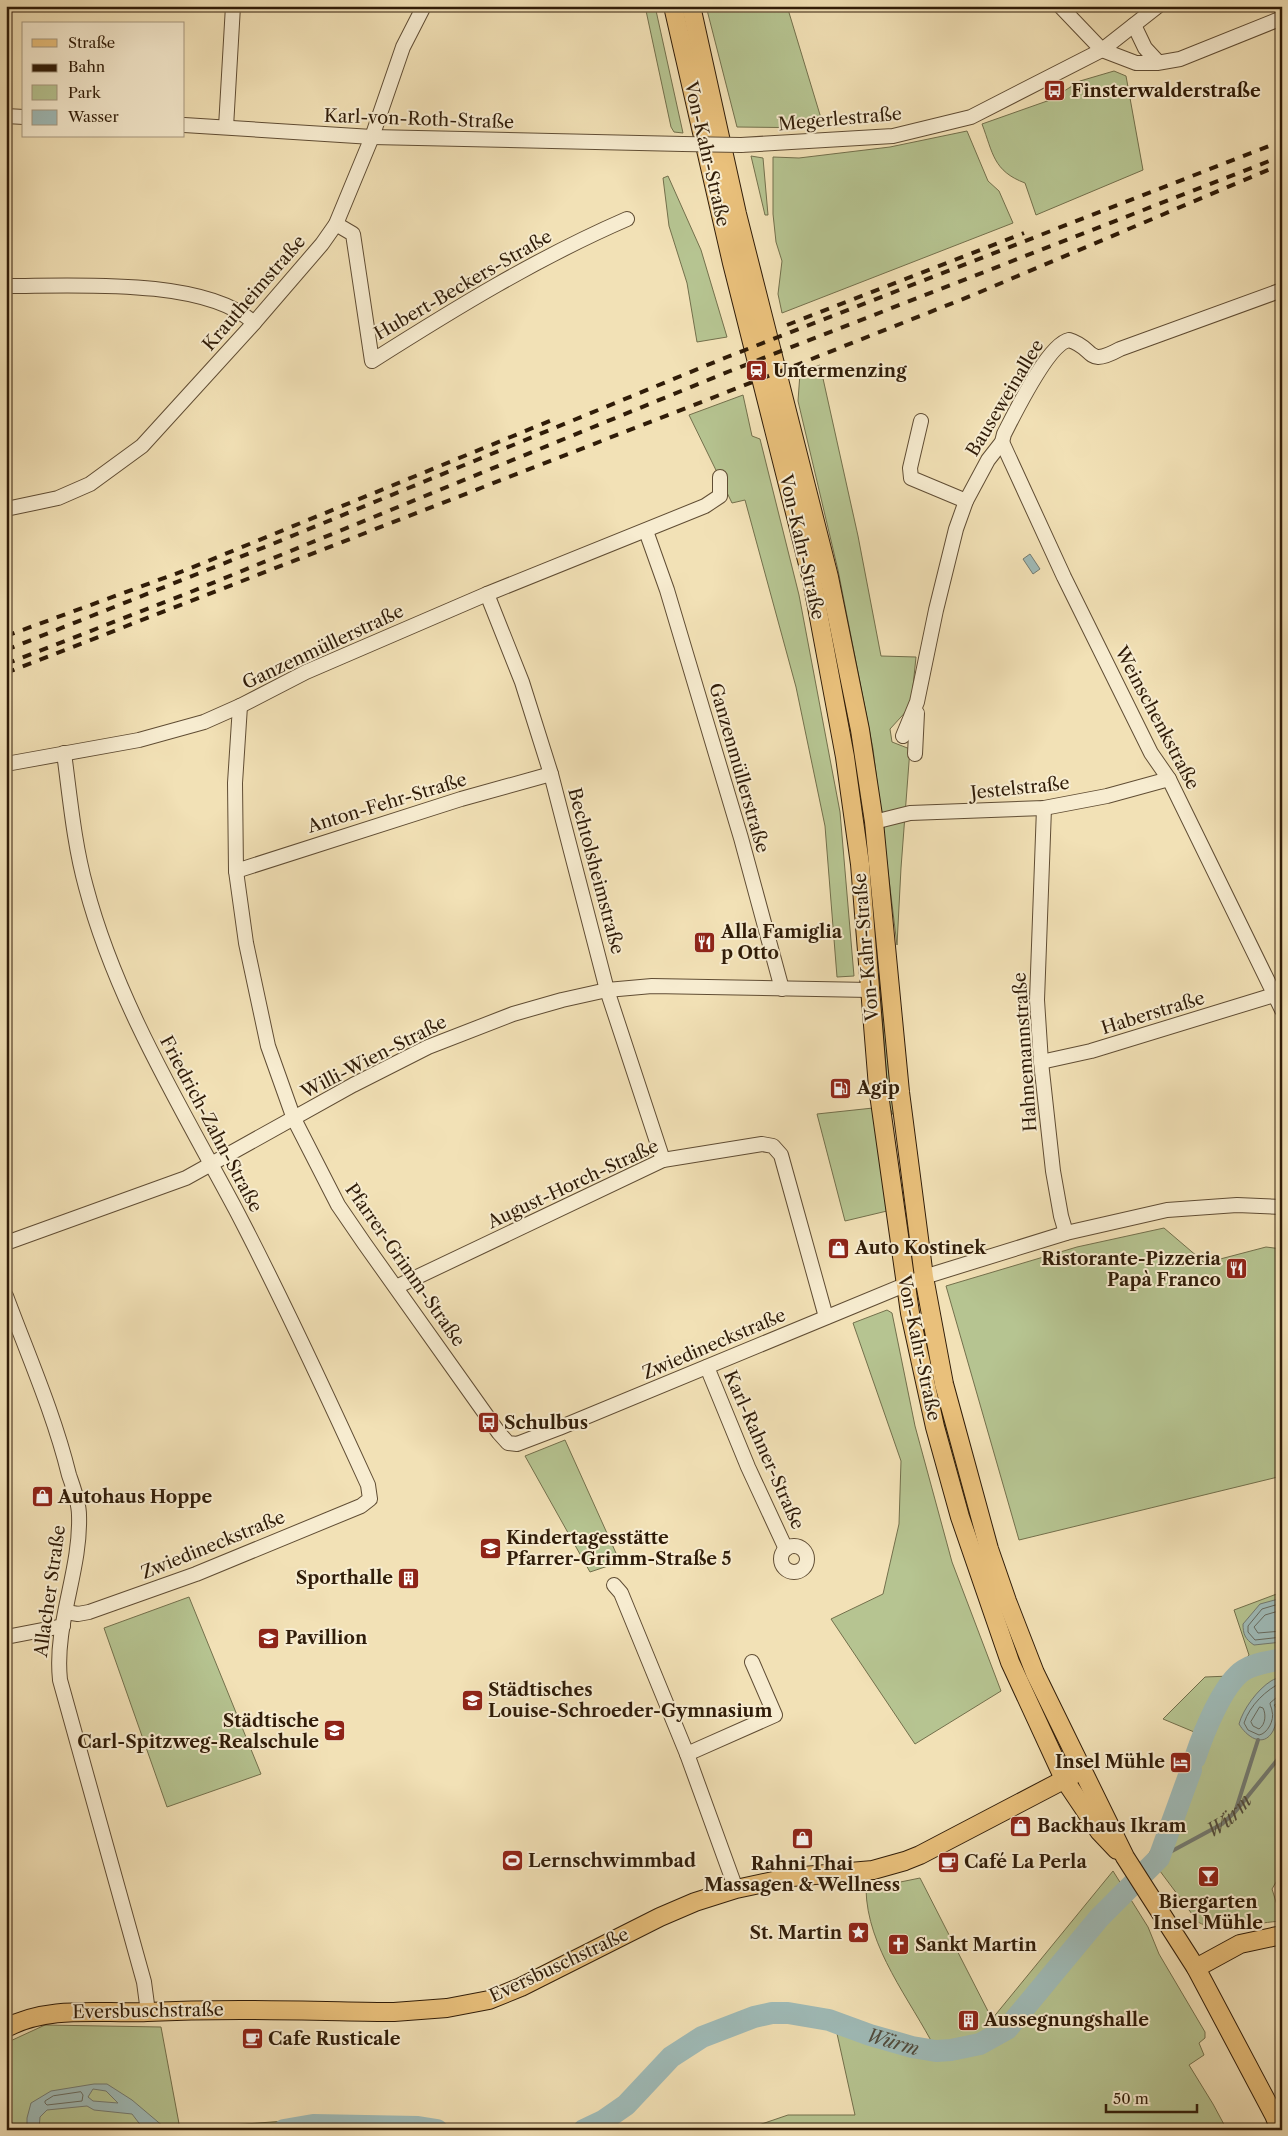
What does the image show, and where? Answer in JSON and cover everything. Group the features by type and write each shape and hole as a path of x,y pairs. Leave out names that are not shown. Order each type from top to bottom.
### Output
{"main road":[{"name":"Von-Kahr-Straße","path":"673,6 732,263 812,580 845,757 860,864 878,1087 905,1286 935,1427 960,1517 1010,1662 1064,1780 1099,1831 1125,1857"},
{"name":"Von-Kahr-Straße","path":"691,6 738,214 829,577 860,730 874,822 900,1092 924,1277 944,1384 994,1565 1032,1666 1125,1857 1196,1968 1274,2115 1280,2130"},
{"name":"Eversbuschstraße","path":"6,2028 25,2019 44,2014 148,2012 178,2009 394,2012 470,2005 521,1987 660,1916 736,1888 792,1877 873,1870 905,1861 920,1855 1082,1770"},
{"path":"1196,1968 1240,1944 1282,1936"}],"street":[{"path":"226,127 233,6"},
{"name":"Krautheimstraße","path":"6,509 58,498 90,484 119,465 148,439 254,323 322,244 336,224 372,137 403,47 424,6"},
{"path":"1060,6 1102,50 1136,63 1180,59 1282,18"},
{"name":"Megerlestraße","path":"654,143 741,145 894,136 971,117 1102,50 1158,6"},
{"path":"1134,25 1144,48 1158,62"},
{"path":"6,116 22,117"},
{"name":"Karl-von-Roth-Straße","path":"185,125 372,137 654,143"},
{"name":"Hubert-Beckers-Straße","path":"336,224 352,234 372,361 498,283 586,237 627,220"},
{"path":"6,286 159,289 191,294 243,313 254,323"},
{"name":"Bauseweinallee","path":"915,754 917,702 936,610 956,529 966,501 988,460 1002,442 1004,434 1030,386 1056,346 1063,341 1069,340 1075,342 1091,356 1103,358 1120,349 1282,290"},
{"path":"921,421 910,468 911,478 966,501"},
{"name":"Weinschenkstraße","path":"1002,442 1064,577 1151,753 1169,778 1282,1010"},
{"name":"Ganzenmüllerstraße","path":"6,764 162,734 204,722 306,672 487,594 705,506 720,496 720,477"},
{"name":"Ganzenmüllerstraße","path":"646,531 667,590 741,838 782,989"},
{"name":"Bechtolsheimstraße","path":"487,594 522,682 551,774 607,990 663,1160"},
{"name":"Bauseweinallee","path":"903,736 917,702"},
{"name":"Pfarrer-Grimm-Straße","path":"240,706 236,783 236,871 246,943 268,1046 294,1119 338,1204 499,1433 508,1443 517,1444"},
{"name":"Friedrich-Zahn-Straße","path":"64,753 75,835 86,887 100,932 143,1036 255,1246 368,1485 370,1499"},
{"name":"Anton-Fehr-Straße","path":"236,871 460,799 551,774"},
{"name":"Jestelstraße","path":"874,822 910,813 1044,808 1107,796 1169,778"},
{"name":"Hahnemannstraße","path":"1044,808 1037,1000 1041,1062 1053,1170 1066,1233"},
{"name":"Willi-Wien-Straße","path":"6,1243 186,1178 353,1085 428,1047 513,1014 607,990 652,986 870,990"},
{"name":"Haberstraße","path":"1041,1062 1091,1052 1274,995"},
{"name":"August-Horch-Straße","path":"396,1287 663,1160 762,1144 774,1146 781,1155 826,1317"},
{"name":"Zwiedineckstraße","path":"517,1444 924,1277 1066,1233 1167,1210 1237,1205 1282,1207"},
{"name":"Allacher Straße","path":"6,1296 65,1456 79,1513 78,1532 58,1658 63,1695 144,1982 148,2012"},
{"name":"Karl-Rahner-Straße","path":"707,1367 748,1467 786,1548"},
{"name":"Zwiedineckstraße","path":"66,1612 78,1614 90,1612 196,1574 361,1506 370,1499"},
{"path":"614,1585 626,1606 687,1754 736,1888"},
{"path":"6,1637 63,1626"},
{"path":"687,1754 775,1715 752,1662"}],"green space":[{"path":"645,6 655,6 683,133 674,132 671,127"},
{"path":"706,6 787,6 824,128 737,127"},
{"path":"1114,71 1126,76 1143,170 1036,215 1025,183 1006,173 1000,167 992,152 982,124 1050,100 1080,81"},
{"path":"967,131 988,181 999,191 1013,223 782,313 778,294 782,261 776,242 773,214 773,157 799,158 890,147"},
{"path":"751,156 763,158 768,215 765,215"},
{"path":"668,176 701,250 727,337 697,342 687,283 669,226 663,178"},
{"path":"820,365 858,536 881,656 916,657 911,706 890,729 892,742 910,749 897,945 873,749 838,570 798,401 800,373"},
{"path":"743,395 752,436 760,439 799,595 840,812 854,976 837,977 825,826 796,687 745,500 732,503 689,415"},
{"path":"885,972 897,1122 889,1107 879,973"},
{"path":"873,1108 887,1211 845,1221 817,1114"},
{"path":"1164,1228 1205,1263 1266,1247 1282,1249 1282,1476 1019,1540 946,1286 1077,1247"},
{"path":"887,1310 892,1313 915,1426 952,1562 1001,1691 915,1744 831,1619 883,1594 899,1524 901,1461 853,1323"},
{"path":"924,1316 938,1383 1067,1744 1060,1748 1008,1632 982,1558 961,1490 935,1387 921,1317"},
{"path":"565,1440 620,1562 590,1572 525,1456"},
{"path":"1282,1592 1282,1872 1272,1889 1282,1921 1215,1927 1198,1922 1148,1855 1172,1817 1199,1734 1163,1719 1205,1677 1230,1676 1249,1655 1234,1610"},
{"path":"189,1597 261,1774 167,1807 104,1628"},
{"path":"1113,1871 1148,1927 1159,1954 1205,2032 1205,2038 1199,2043 1204,2055 1189,2065 1227,2130 744,2130 788,2115 855,2115 834,2020 936,2050 882,1952 868,1911 866,1889 920,1878 992,2019"},
{"path":"45,2025 161,2027 180,2129 311,2119 417,2125 417,2130 6,2130 6,2043"}],"water":[{"path":"1030,554 1040,569 1033,574 1023,559"},
{"path":"1282,1598 1282,1642 1254,1645 1248,1641 1243,1631 1243,1624 1260,1604"},
{"path":"1282,1676 1282,1701 1274,1705 1279,1711 1274,1729 1264,1739 1255,1739 1246,1733 1239,1724 1241,1718 1256,1694 1271,1681"},
{"path":"94,2084 107,2084 132,2100 164,2127 180,2130 121,2130 142,2127 132,2114 94,2110 87,2106 47,2110 40,2117 39,2130 27,2130 27,2118 31,2103 51,2091","holes":["93,2089 106,2091 118,2103 93,2101 88,2097"]}],"waterway":[{"name":"Würm","path":"1195,1758 1221,1697 1236,1677 1244,1670 1253,1666 1282,1659"},
{"path":"1236,1809 1258,1740"},
{"name":"Würm","path":"1159,1858 1222,1824 1235,1812 1282,1754"},
{"name":"Würm","path":"584,2130 603,2121 626,2105 671,2057 702,2037 754,2017 772,2013 788,2013 829,2020 870,2035 912,2047 936,2051 980,2044 1007,2029 1099,1918 1159,1858 1191,1770"},
{"name":"Würm","path":"284,2130 313,2125 418,2127 437,2130"}],"railway":[{"path":"6,650 270,545 727,357 1282,141"},
{"path":"6,664 193,591 730,371 1282,156"},
{"path":"6,673 973,295 1282,164"},
{"path":"787,325 1024,233"},
{"path":"6,636 186,570 557,418"}],"place":[{"name":"Finsterwalderstraße","path":"1055,91"},
{"name":"Untermenzing","path":"757,371"},
{"name":"Alla Famiglia p Otto","path":"705,942"},
{"name":"Agip","path":"841,1088"},
{"name":"Auto Kostinek","path":"839,1248"},
{"name":"Ristorante-Pizzeria Papà Franco","path":"1237,1269"},
{"name":"Schulbus","path":"488,1423"},
{"name":"Autohaus Hoppe","path":"42,1497"},
{"name":"Kindertagesstätte Pfarrer-Grimm-Straße 5","path":"490,1548"},
{"name":"Sporthalle","path":"409,1578"},
{"name":"Pavillion","path":"269,1638"},
{"name":"Städtisches Louise-Schroeder-Gymnasium","path":"472,1700"},
{"name":"Städtische Carl-Spitzweg-Realschule","path":"335,1731"},
{"name":"Insel Mühle","path":"1181,1762"},
{"name":"Backhaus Ikram","path":"1021,1826"},
{"name":"Rahni Thai Massagen & Wellness","path":"802,1839"},
{"name":"Lernschwimmbad","path":"512,1861"},
{"name":"Café La Perla","path":"948,1862"},
{"name":"Biergarten Insel Mühle","path":"1208,1877"},
{"name":"St. Martin","path":"858,1933"},
{"name":"Sankt Martin","path":"899,1945"},
{"name":"Aussegnungshalle","path":"968,2020"},
{"name":"Cafe Rusticale","path":"252,2039"}]}
